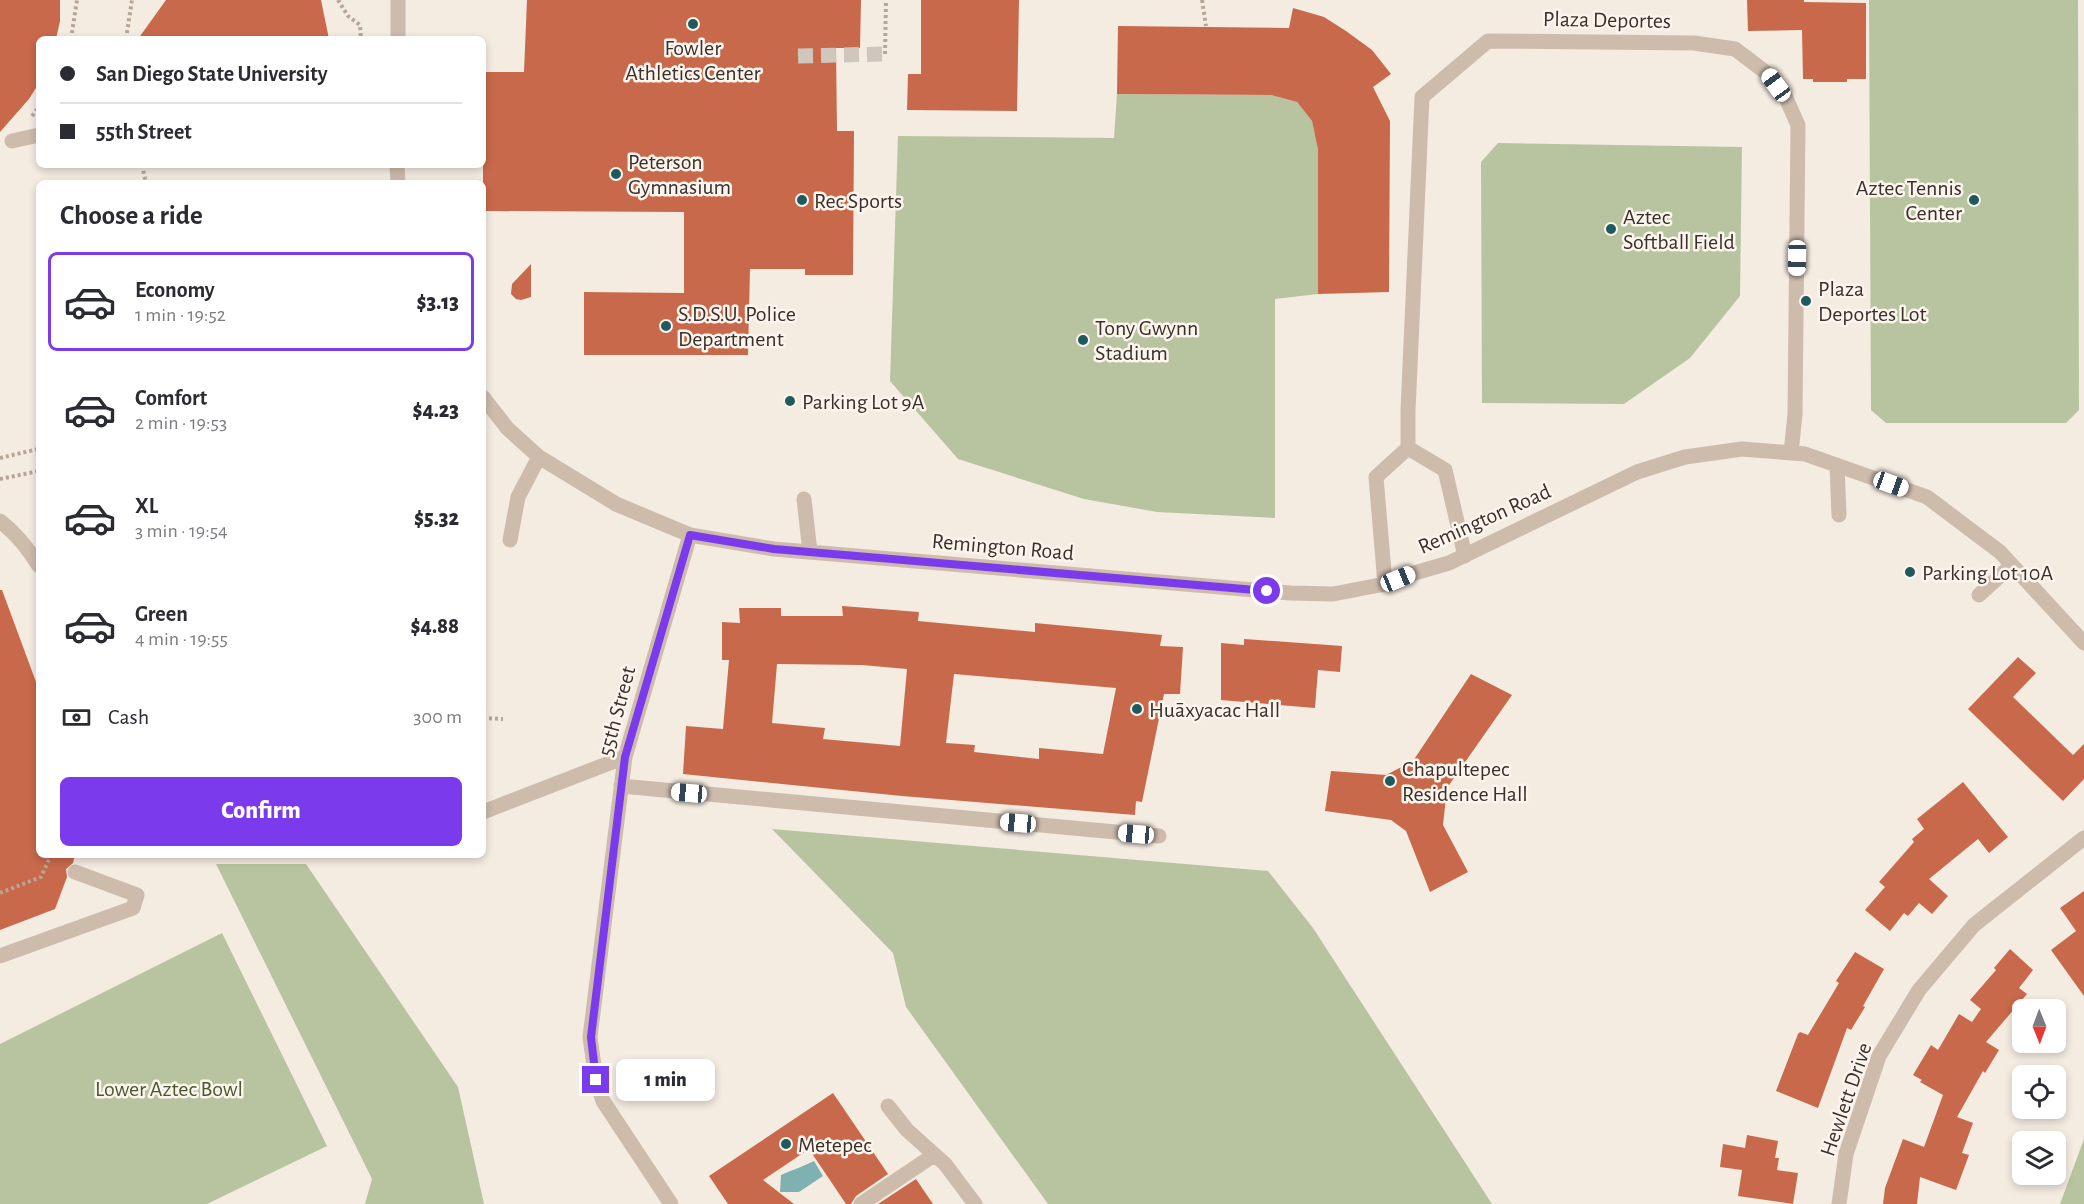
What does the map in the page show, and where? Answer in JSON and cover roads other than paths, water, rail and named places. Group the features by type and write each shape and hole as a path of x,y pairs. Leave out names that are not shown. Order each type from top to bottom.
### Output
{"street":[{"path":"398,0 398,36"},
{"name":"Plaza Deportes","path":"1408,448 1408,399 1422,97 1488,41 1694,43 1735,49 1768,74 1785,96 1798,125 1795,414 1791,453"},
{"path":"12,141 36,136"},
{"path":"486,402 507,428 539,457 616,504 690,535"},
{"path":"1385,584 1376,477 1408,448 1445,470 1465,556"},
{"name":"Remington Road","path":"690,535 774,549 1290,593 1333,594 1385,584 1412,573 1449,563 1637,472 1685,457 1742,449 1805,454 1927,497 2000,552 2084,642"},
{"path":"510,540 518,496 539,457"},
{"path":"1837,465 1839,515"},
{"path":"804,500 810,552"},
{"path":"0,521 15,532 36,561"},
{"name":"55th Street","path":"671,1204 603,1101 596,1080 591,1037 625,757 690,535"},
{"path":"1979,595 2012,565"},
{"path":"486,811 625,757"},
{"path":"621,786 1159,836"},
{"name":"Hewlett Drive","path":"1839,1204 1846,1154 1879,1056 1918,990 1974,925 2084,838"},
{"path":"0,956 133,908 137,894 75,872"},
{"path":"888,1106 907,1130 945,1164 975,1204"},
{"path":"861,1204 934,1155"}],"water":[{"path":"814,1161 823,1176 799,1192 780,1192 781,1175"}],"tunnel":[{"path":"798,56 885,54"}],"place":[{"name":"Fowler Athletics Center","path":"693,24"},
{"name":"Peterson Gymnasium","path":"616,174"},
{"name":"Rec Sports","path":"802,200"},
{"name":"Aztec Tennis Center","path":"1974,200"},
{"name":"Aztec Softball Field","path":"1611,229"},
{"name":"Plaza Deportes Lot","path":"1806,301"},
{"name":"S.D.S.U. Police Department","path":"666,326"},
{"name":"Tony Gwynn Stadium","path":"1083,340"},
{"name":"Parking Lot 9A","path":"790,401"},
{"name":"Parking Lot 10A","path":"1910,572"},
{"name":"Huāxyacac Hall","path":"1137,709"},
{"name":"Chapultepec Residence Hall","path":"1390,781"},
{"name":"Metepec","path":"786,1144"}],"park label":[{"name":"Lower Aztec Bowl","path":"169,1088"}]}
